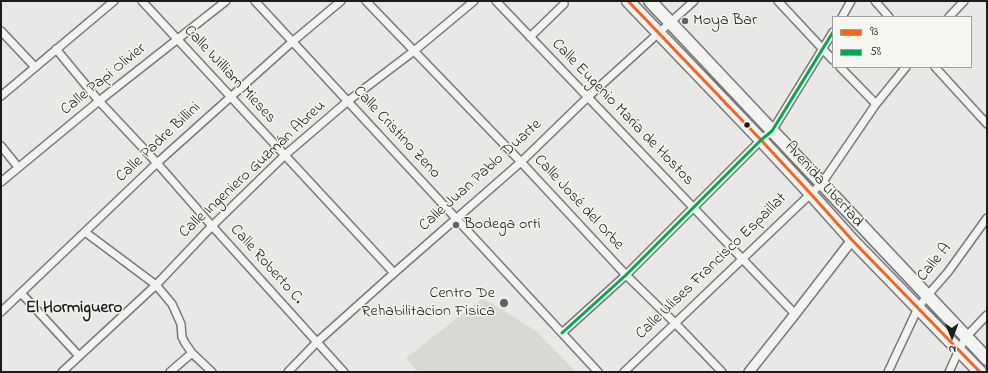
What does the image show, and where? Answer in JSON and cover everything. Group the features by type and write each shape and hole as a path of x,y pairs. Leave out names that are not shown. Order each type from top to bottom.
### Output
{"main road":[{"name":"Avenida Libertad","path":"628,1 761,140 852,240 980,372"},
{"name":"Avenida Libertad","path":"650,1 987,359"}],"street":[{"path":"1,96 114,1"},
{"name":"Calle William Mieses","path":"142,1 394,273"},
{"name":"Calle Papi Olivier","path":"1,182 226,1"},
{"name":"Calle Cristino Zeno","path":"255,1 598,372"},
{"name":"Calle Padre Billini","path":"1,312 157,163 230,96 341,1"},
{"name":"Calle José del Orbe","path":"366,1 521,162 626,275 676,323 722,372"},
{"name":"Calle Ingeniero Guzmán Abreu","path":"62,372 156,285 212,226 285,155 348,101 414,51 474,1"},
{"name":"Calle Eugenio María de Hostos","path":"496,1 795,314"},
{"name":"Calle Juan Pablo Duarte","path":"288,372 317,342 521,162 588,97 694,1"},
{"path":"778,1 832,59"},
{"path":"843,16 851,1"},
{"path":"875,1 889,16"},
{"path":"950,16 964,1"},
{"path":"530,37 564,4"},
{"path":"1,31 35,67"},
{"path":"562,334 626,275 761,140 772,131 832,34"},
{"name":"Calle Roberto C.","path":"56,50 100,101 344,372"},
{"path":"841,68 876,104"},
{"name":"Calle Ulises Francisco Espaillat","path":"624,372 822,183 876,104 905,68"},
{"path":"936,68 987,124"},
{"path":"1,146 18,167"},
{"name":"Calle A","path":"888,372 918,308 948,272 987,218"},
{"path":"85,232 156,285 172,304 181,324 182,337 185,343 192,353 212,372"},
{"path":"749,372 852,240"},
{"path":"21,293 79,356"},
{"path":"949,372 966,337 987,315"},
{"path":"170,372 192,353"}],"shaded area":[{"path":"483,298 536,331 576,372 418,372 406,358"}],"transit line":[{"name":"93","path":"628,1 761,140 852,240 980,372"},
{"name":"58","path":"562,333 626,275 761,140 772,131 832,34"}],"place":[{"name":"Moya Bar","path":"685,21"},
{"name":"Bodega orti","path":"456,225"},
{"name":"Centro De Rehabilitacion Fisica","path":"504,303"}],"district":[{"name":"El Hormiguero","path":"74,309"}]}
